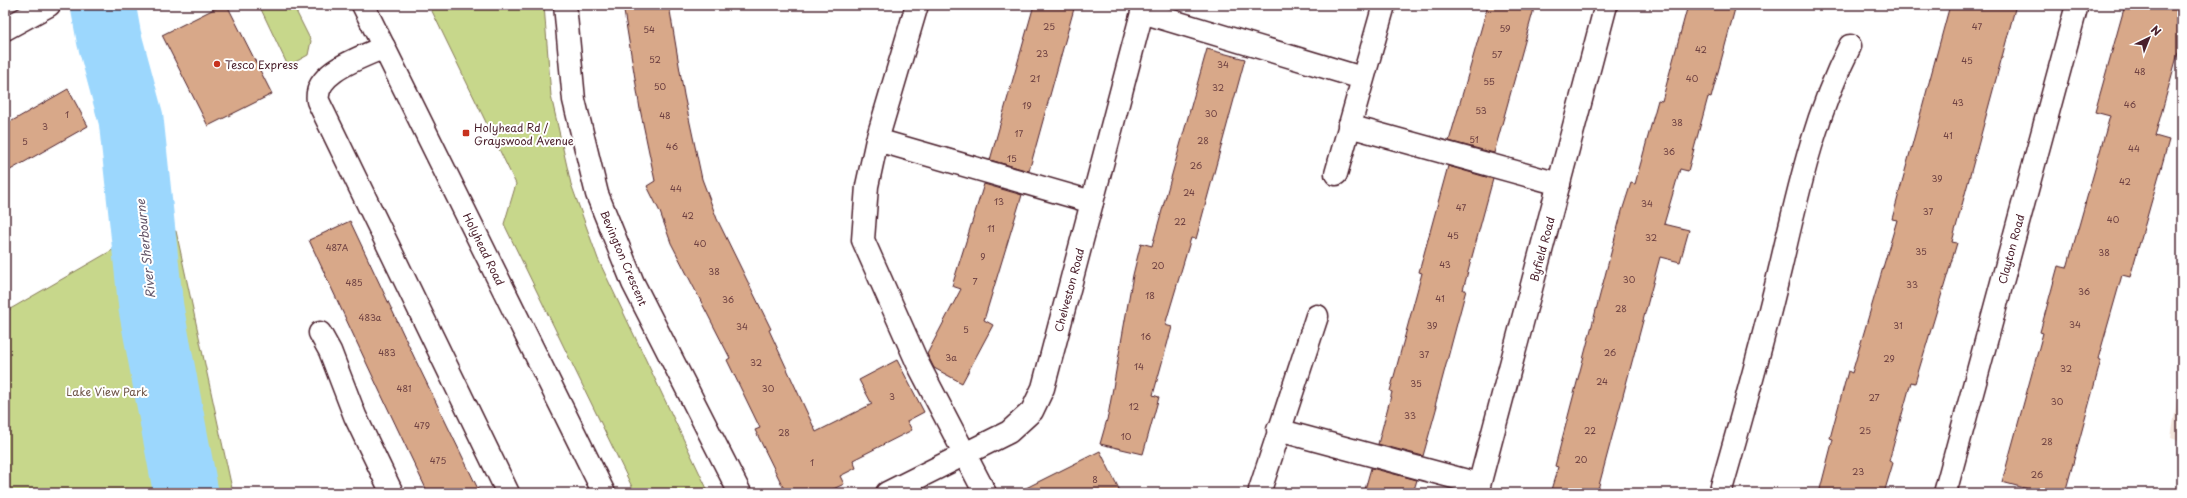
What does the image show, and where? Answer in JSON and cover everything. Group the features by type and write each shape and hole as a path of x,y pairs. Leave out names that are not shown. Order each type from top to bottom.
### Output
{"main road":[{"path":"5,29 49,5"},
{"name":"Holyhead Road","path":"363,5 604,493"},
{"name":"Bevington Crescent","path":"565,5 574,100 597,194 633,283 740,493"},
{"path":"917,5 877,140 867,186 863,240 918,364 985,493"},
{"path":"1336,174 1362,78 1384,5"},
{"name":"Byfield Road","path":"1478,489 1606,5"},
{"name":"Clayton Road","path":"1945,493 2077,5"},
{"path":"1143,9 1362,78"},
{"name":"Chelveston Road","path":"887,493 1009,432 1032,411 1043,388 1143,9"},
{"path":"1720,493 1779,273 1803,169 1833,80 1850,46"},
{"path":"384,47 328,75 319,87 317,94 318,101 508,493"},
{"path":"1349,126 1559,184"},
{"path":"877,140 1092,202"},
{"path":"1260,490 1278,430 1317,316"},
{"path":"320,333 355,416 392,493"},
{"path":"1278,430 1478,489"}],"shaded area":[{"path":"2182,369 2182,442 2171,438"}],"green space":[{"path":"259,5 293,5 311,41 308,55 288,66"},
{"path":"429,5 544,5 551,96 571,184 598,259 709,493 635,493 504,224 516,184"},
{"name":"Lake View Park","path":"176,231 233,493 5,493 5,312 116,248"}],"building":[{"name":"Tesco Express","path":"222,5 227,5 272,94 208,126 162,35"},
{"path":"623,5 669,5 684,95 702,179 717,219 771,329 769,330 816,432 872,404 859,380 897,360 924,412 907,421 912,430 853,460 856,468 840,476 844,484 825,493 786,493 755,430 760,428 727,360 730,358 671,243 660,212 647,186 655,181 640,109"},
{"path":"1034,5 1075,5 1029,171 990,160"},
{"path":"1488,5 1535,5 1494,153 1449,141"},
{"path":"1688,5 1736,5 1711,98 1708,97 1688,171 1680,169 1664,224 1689,230 1680,262 1660,257 1597,493 1550,493 1558,467 1555,466 1622,211 1631,183 1635,184 1658,100 1662,101"},
{"path":"1950,5 2016,5 1952,242 1957,243 1915,383 1911,382 1889,461 1893,463 1884,493 1819,493 1833,439 1830,438 1848,371 1852,373 1897,220 1892,219"},
{"path":"2125,5 2182,5 2182,54 2178,53 2155,136 2169,140 2130,277 2122,275 2098,359 2101,360 2065,493 2043,493 2002,482 2043,333 2040,332 2058,266 2067,268 2110,116 2095,112"},
{"path":"1207,49 1245,59 1196,239 1191,238 1165,325 1172,327 1153,395 1159,397 1143,454 1100,444 1108,416 1133,275 1141,243 1152,246"},
{"path":"68,89 88,126 5,173 5,125"},
{"path":"1448,166 1493,179 1463,290 1466,290 1423,456 1378,444 1392,392 1390,391 1422,273 1419,272"},
{"path":"984,184 1022,195 984,320 993,325 962,383 934,368 927,354 961,289 952,286"},
{"path":"350,221 480,493 428,493 309,240"},
{"path":"1100,451 1121,493 1016,493"},
{"path":"1371,468 1417,480 1413,493 1364,493"}],"waterway":[{"name":"River Sherbourne","path":"103,5 109,38 131,119 151,308 186,493"}],"place":[{"name":"Tesco Express","path":"217,64"},
{"name":"Holyhead Rd / Grayswood Avenue","path":"466,133"}]}
